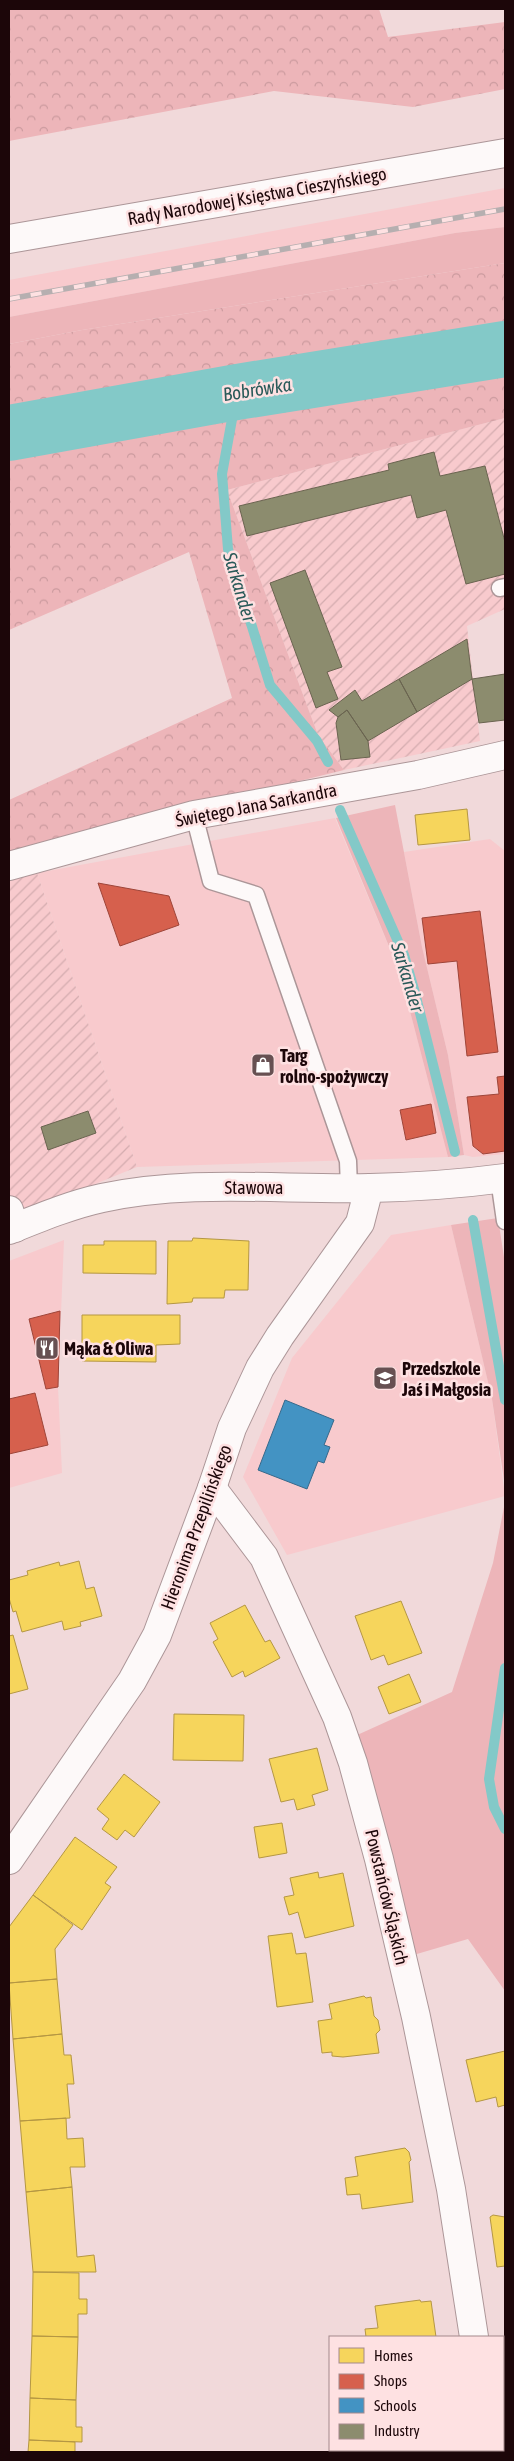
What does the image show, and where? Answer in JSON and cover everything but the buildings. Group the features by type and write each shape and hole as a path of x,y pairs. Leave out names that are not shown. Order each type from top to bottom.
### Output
{"street":[{"name":"Rady Narodowej Księstwa Cieszyńskiego","path":"9,239 505,153"},
{"name":"Świętego Jana Sarkandra","path":"9,866 194,815 418,775 505,755"},
{"name":"Stawowa","path":"11,1222 52,1213 102,1198 179,1188 359,1188 502,1178"},
{"name":"Hieronima Przepilińskiego","path":"9,1860 132,1681 157,1635 212,1488 232,1428 260,1368 280,1336 360,1223 359,1188"},
{"name":"Powstańców Śląskich","path":"212,1488 264,1557 337,1717 353,1763 379,1859 416,2017 451,2189 474,2336"}],"lane":[{"path":"194,815 211,881 256,895 359,1188"},
{"path":"502,1178 505,1221"}],"shaded area":[{"path":"505,188 505,227 455,233 9,317 9,280"},
{"path":"505,418 505,609 467,626 480,741 344,770 318,735 227,490"},
{"name":"Targ rolno-spożywczy","path":"335,818 400,973 448,1157 137,1167 37,873"},
{"path":"490,839 505,851 505,1154 473,1157 464,1155 448,1055 422,947 404,852"},
{"path":"37,873 137,1167 9,1219 9,881"},
{"name":"Przedszkole Jaś i Małgosia","path":"451,1225 492,1399 505,1496 287,1555 243,1477 292,1358 391,1235"},
{"path":"64,1240 58,1387 62,1473 9,1488 9,1261"}],"green space":[{"path":"9,9 379,9 388,37 505,22 505,89 413,107 274,91 9,141"},
{"path":"505,227 505,263 82,330 9,344 9,317 455,233"},
{"path":"505,263 505,418 227,490 318,735 344,770 9,853 9,800 232,698 189,552 9,630 9,344 82,330"},
{"path":"395,805 422,947 448,1055 464,1155 448,1157 400,973 336,818"},
{"path":"498,1218 505,1264 505,1487 492,1399 451,1225"},
{"path":"505,1502 505,1991 468,1939 410,1956 355,1736 452,1692 493,1563"}],"waterway":[{"name":"Bobrówka","path":"9,433 237,392 505,349"},
{"name":"Sarkander","path":"237,392 222,474 228,549 270,685 317,741 328,762"},
{"name":"Sarkander","path":"340,810 404,955 455,1152"},
{"name":"Sarkander","path":"473,1220 505,1400"},
{"name":"Sarkander","path":"505,1668 489,1779 494,1807 505,1829"}],"railway":[{"path":"9,299 505,209"}],"place":[{"name":"Targ rolno-spożywczy","path":"263,1065"},
{"name":"Mąka & Oliwa","path":"47,1348"},
{"name":"Przedszkole Jaś i Małgosia","path":"385,1378"}]}
